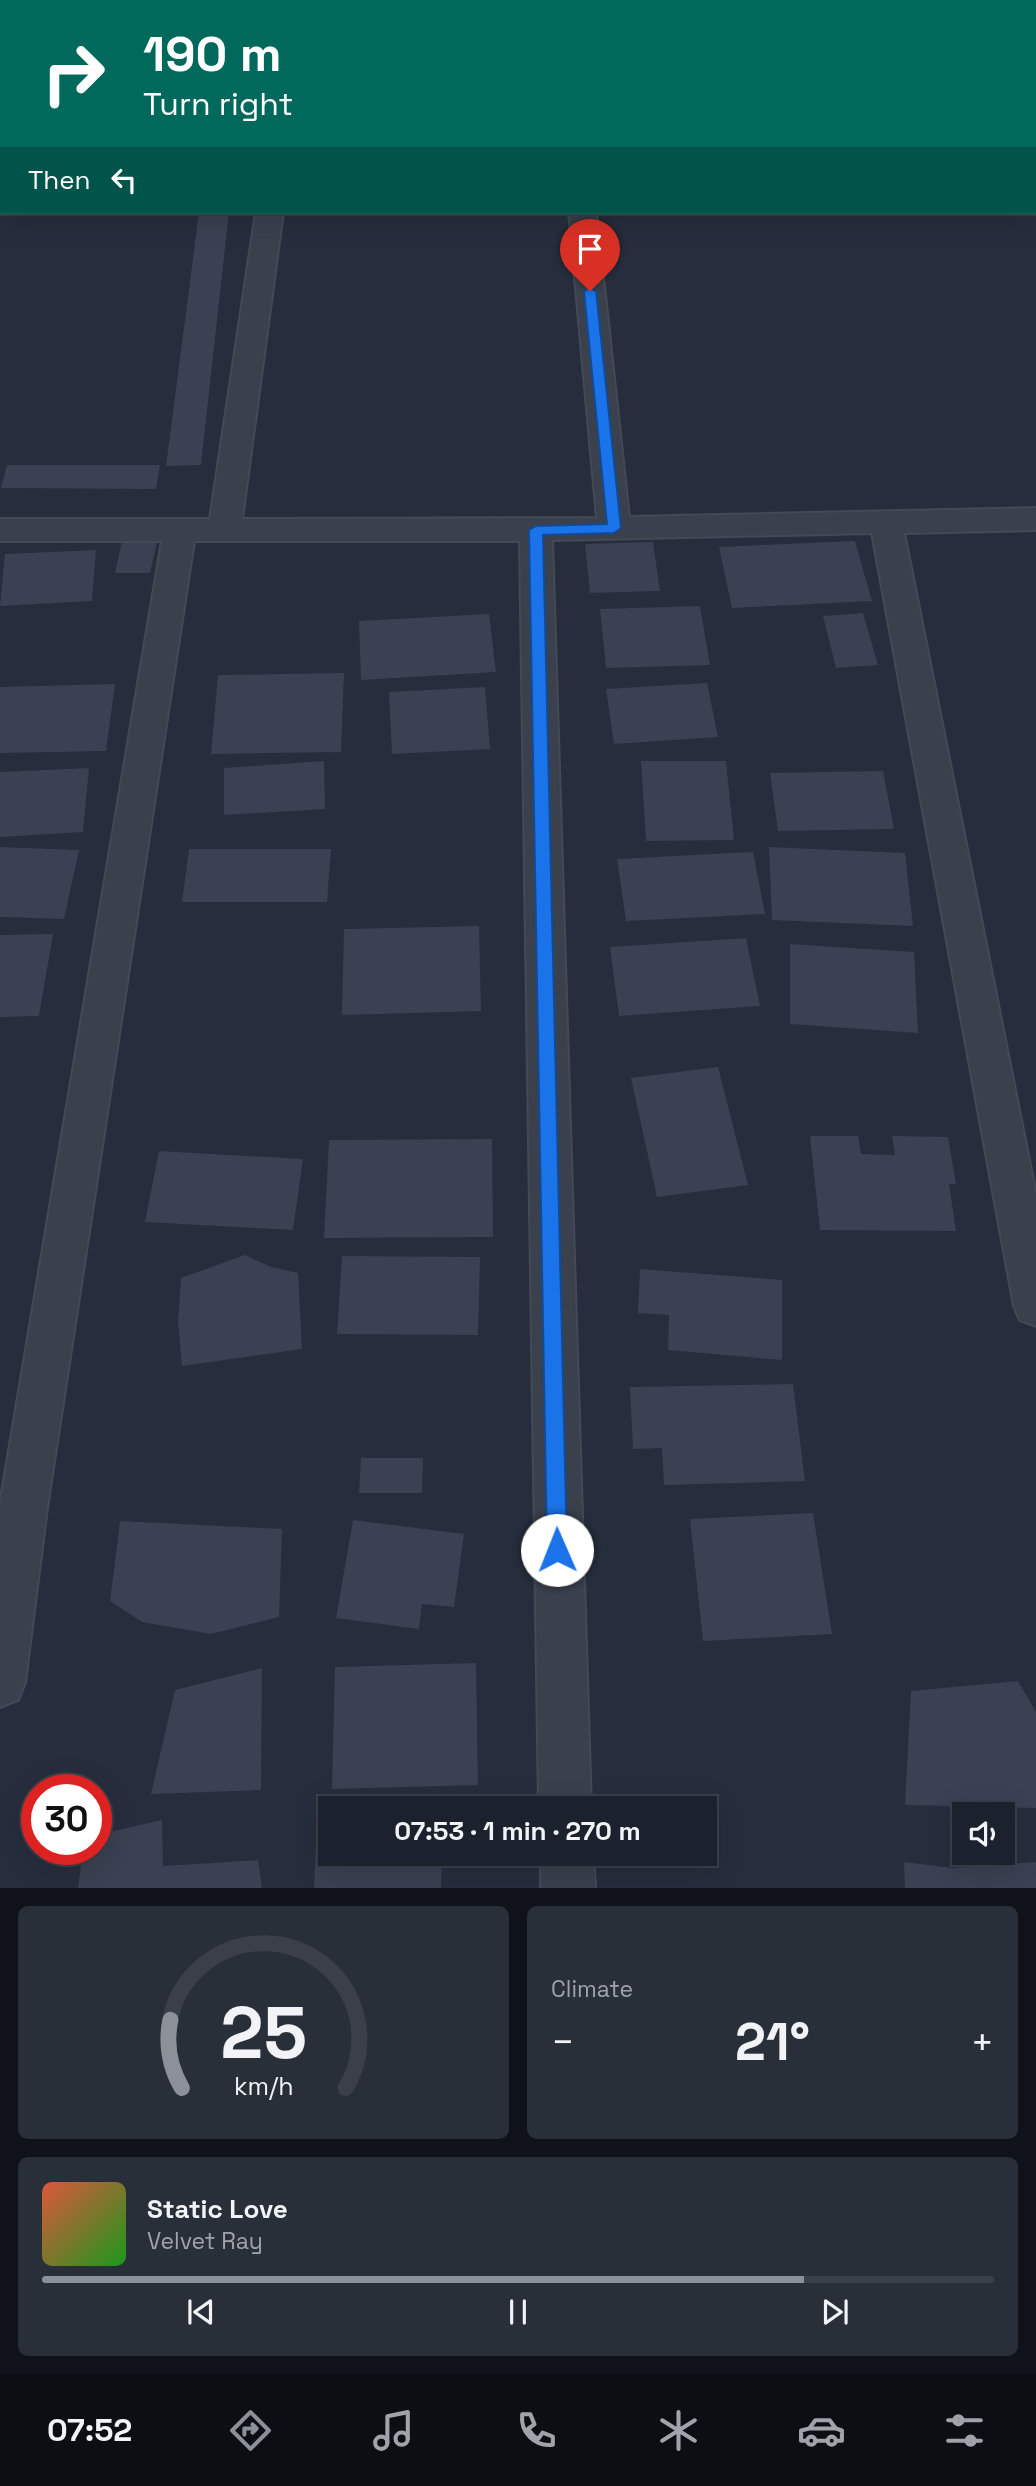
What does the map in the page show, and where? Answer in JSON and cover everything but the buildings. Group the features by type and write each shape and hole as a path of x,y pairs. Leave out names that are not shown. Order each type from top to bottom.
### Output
{"street":[{"path":"225,529 268,214"},
{"path":"582,214 614,528"},
{"path":"0,530 536,530 1036,519"},
{"path":"886,522 1036,1306"},
{"path":"0,1682 23,1508 180,529"},
{"path":"536,530 565,1796"},
{"path":"567,1866 568,1888"}],"route":[{"path":"557,1550 536,530 614,528 590,291"}]}
